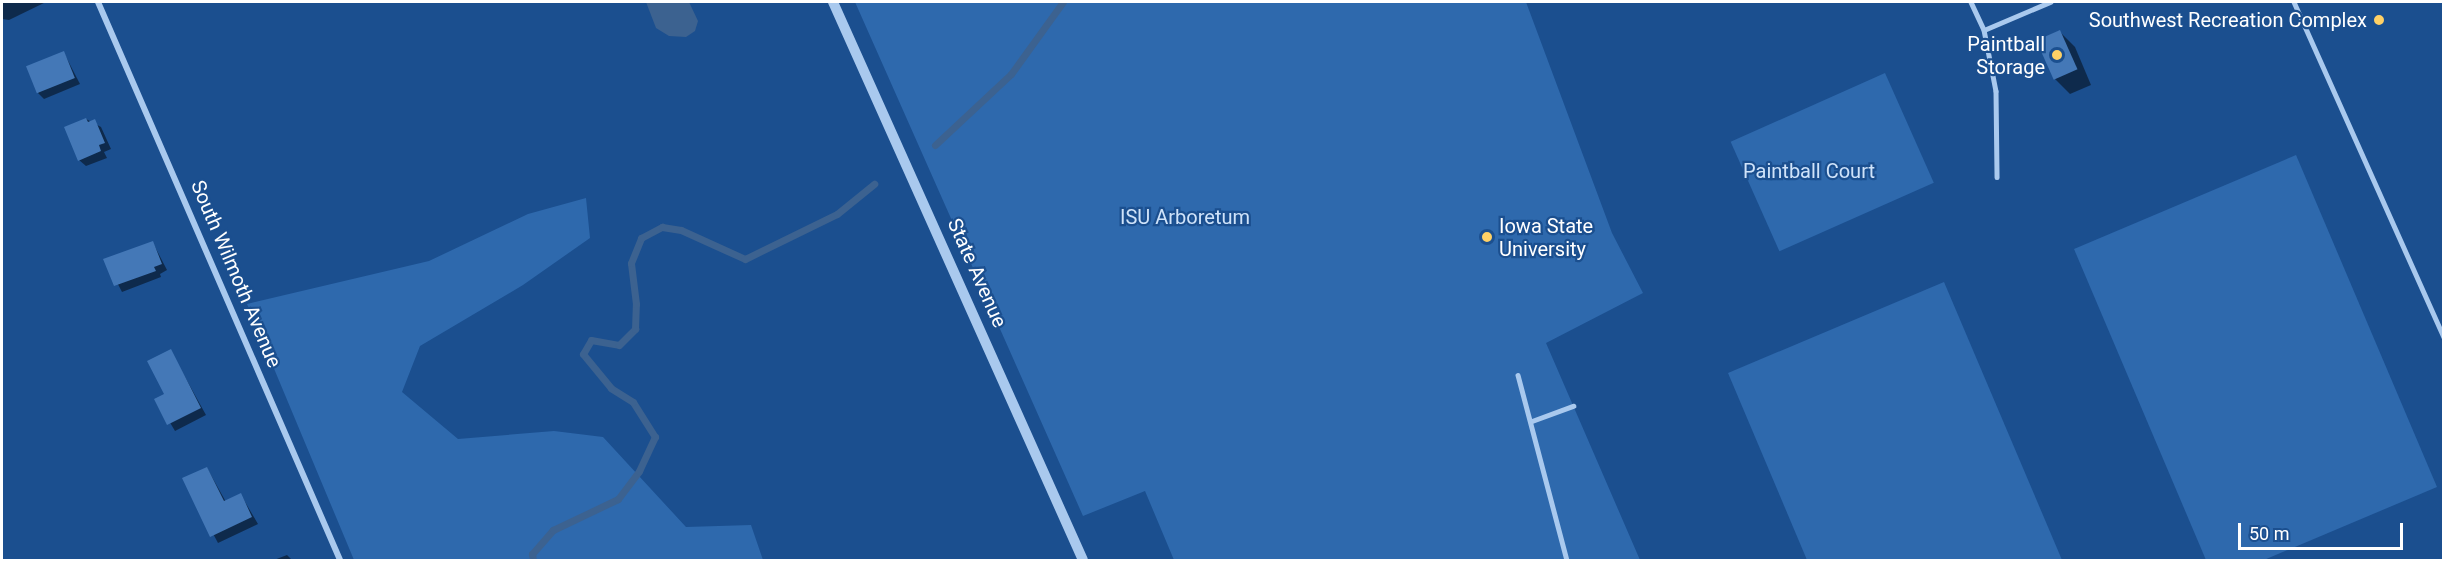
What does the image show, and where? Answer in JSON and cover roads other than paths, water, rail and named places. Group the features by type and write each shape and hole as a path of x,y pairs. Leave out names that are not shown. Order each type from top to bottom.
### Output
{"street":[{"name":"South Wilmoth Avenue","path":"98,2 340,561"},
{"name":"State Avenue","path":"833,2 1083,561"}],"lane":[{"path":"1971,2 1984,30 1996,91 1997,177"},
{"path":"1984,30 2050,2"},
{"path":"2294,2 2444,337"},
{"path":"1518,375 1567,561"},
{"path":"1532,422 1573,406"}],"waterway":[{"path":"935,145 1011,74 1063,2"},
{"path":"533,560 532,554 553,530 618,499 639,471 655,437 633,402 611,388 583,354 591,340 619,345 635,329 636,304 631,263 641,238 662,227 681,230 745,259 837,214 874,184"}],"place":[{"name":"Southwest Recreation Complex","path":"2379,20"},
{"name":"Paintball Storage","path":"2057,55"},
{"name":"Iowa State University","path":"1487,237"}],"park label":[{"name":"Paintball Court","path":"1809,171"},
{"name":"ISU Arboretum","path":"1185,217"}]}
